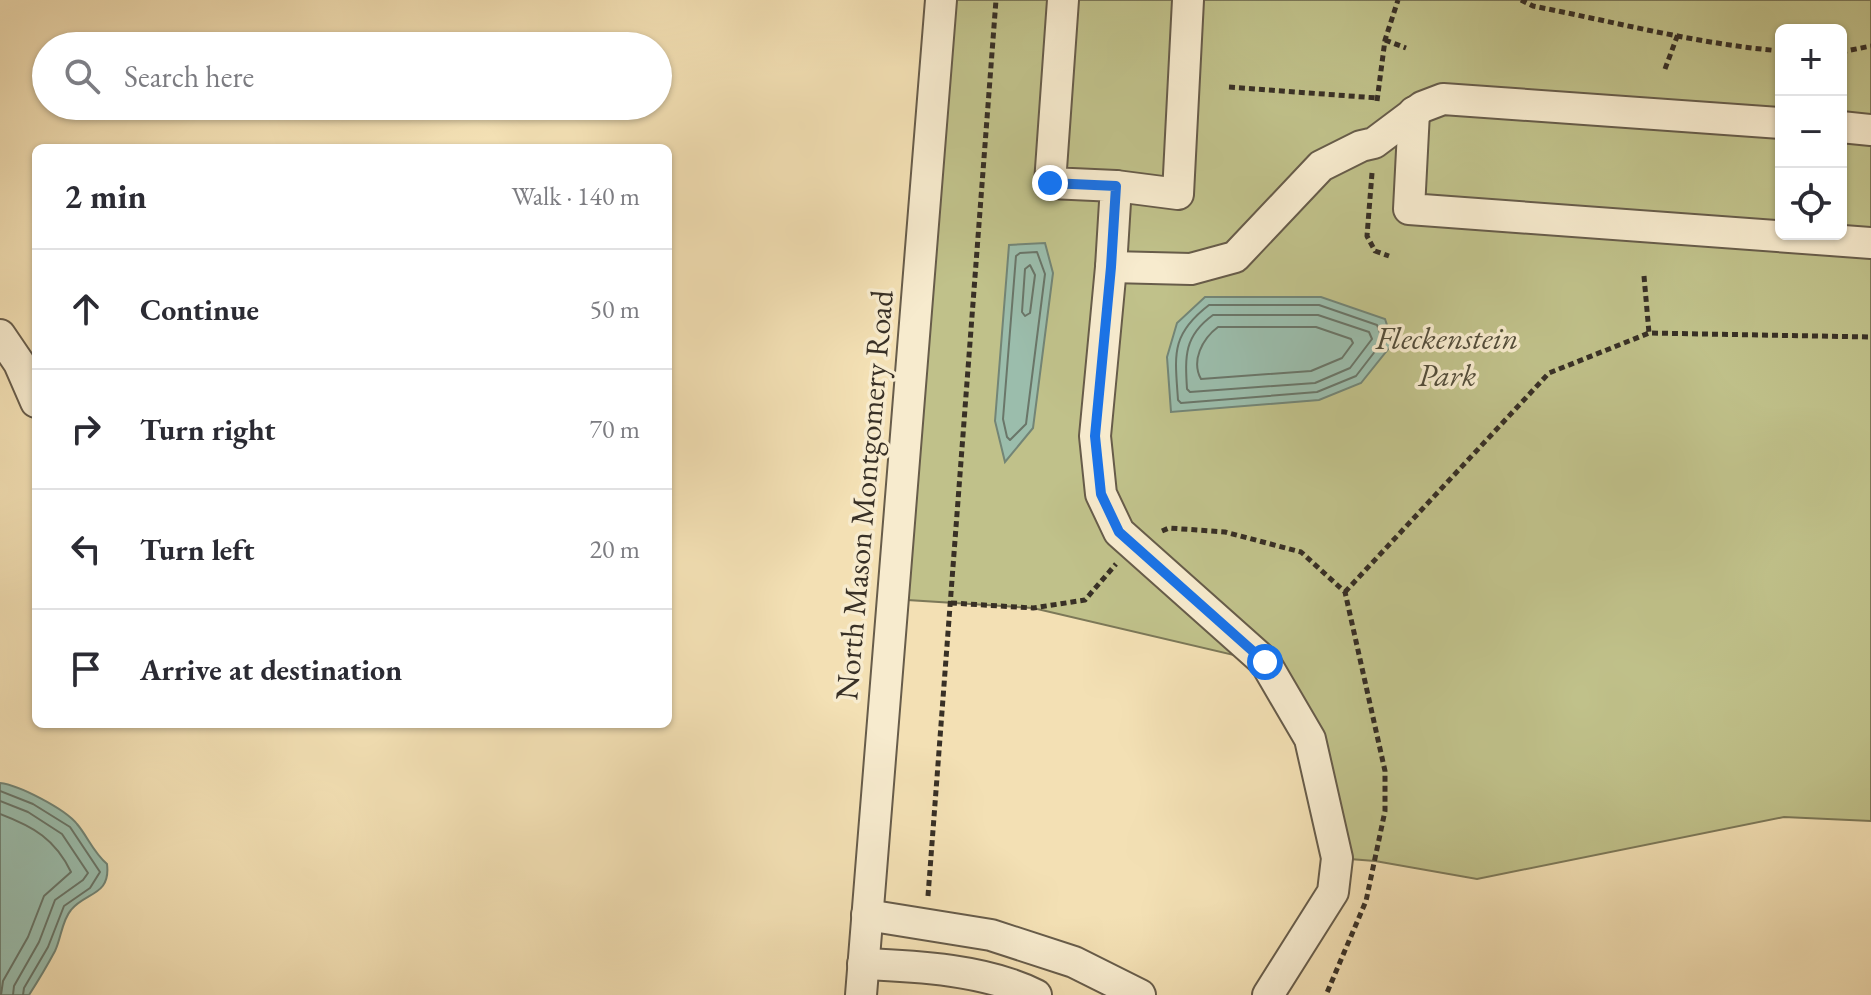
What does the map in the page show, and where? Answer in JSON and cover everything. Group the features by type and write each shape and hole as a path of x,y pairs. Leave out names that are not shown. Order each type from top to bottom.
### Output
{"street":[{"name":"North Mason Montgomery Road","path":"861,995 941,0"},
{"path":"1063,0 1050,183 1116,186 1178,194 1188,0"},
{"path":"1111,267 1191,269 1235,257 1321,166 1361,146 1374,143 1414,112 1443,99 1775,123"},
{"path":"1414,112 1409,209 1871,243"},
{"path":"1847,128 1871,130"},
{"path":"1116,186 1095,436 1101,494 1119,532 1265,662 1310,739 1337,858 1333,892 1268,995"},
{"path":"0,335 19,363 32,393"},
{"path":"867,915 991,935 1074,962 1140,995"},
{"path":"863,964 944,969 1036,995"}],"path":[{"path":"927,909 996,0"},
{"path":"1375,114 1385,40 1398,0"},
{"path":"1521,0 1533,6 1747,48 1775,50"},
{"path":"1665,69 1678,34"},
{"path":"1385,40 1406,48"},
{"path":"1847,51 1871,46"},
{"path":"1229,87 1377,98"},
{"path":"1372,168 1367,236 1375,251 1389,256"},
{"path":"1644,276 1649,333"},
{"path":"1345,592 1549,373 1649,333 1871,337"}],"green space":[{"name":"Fleckenstein Park","path":"941,0 1871,0 1871,821 1784,817 1477,879 1375,861 1337,858 1327,810 1264,662 1033,608 892,599"}],"water":[{"path":"1045,243 1053,273 1033,428 1005,462 995,421 1009,245"},
{"path":"1205,297 1321,297 1385,319 1393,343 1361,383 1319,400 1171,412 1167,357 1177,323"},
{"path":"0,783 30,793 71,818 107,864 105,882 101,888 68,914 55,951 29,995 0,995"}],"route":[{"path":"1050,183 1116,186 1117,204 1095,436 1101,494 1119,532 1265,662"}]}
